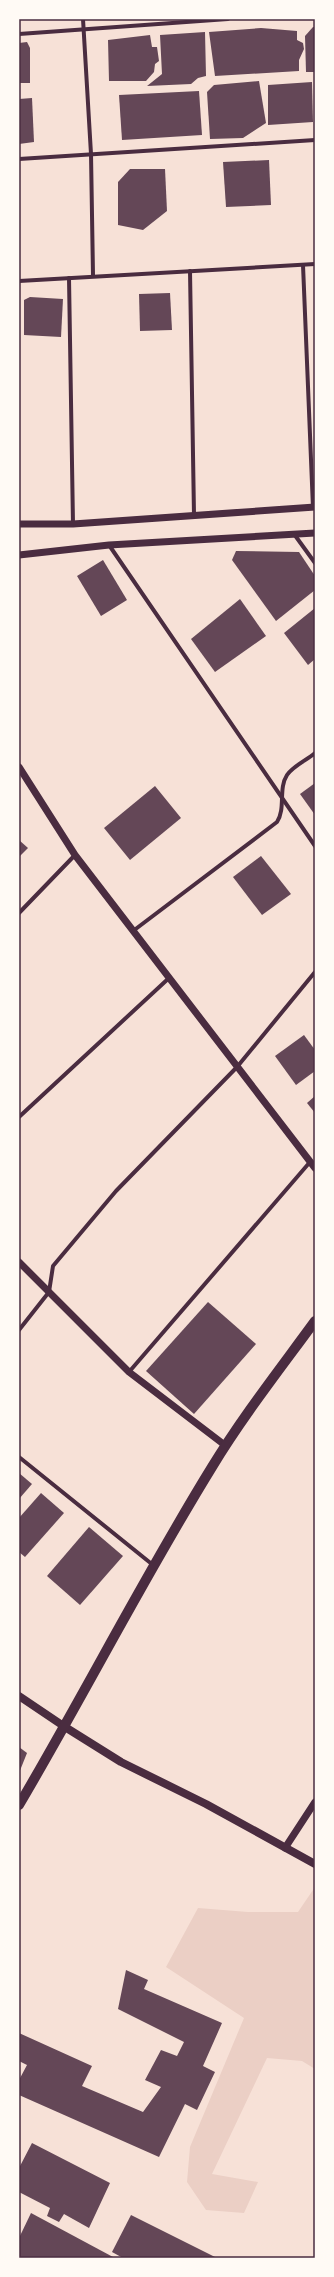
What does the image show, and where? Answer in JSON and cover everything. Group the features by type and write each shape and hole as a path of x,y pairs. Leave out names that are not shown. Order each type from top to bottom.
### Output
{"main road":[{"path":"19,1805 65,1728 153,1565 226,1446 315,1321"},
{"path":"19,1696 65,1728 121,1762 206,1804 315,1864"}],"street":[{"path":"83,19 91,154 93,275"},
{"path":"19,34 228,19"},
{"path":"19,159 315,140"},
{"path":"19,281 93,275 315,264"},
{"path":"19,524 74,524 314,508 302,265"},
{"path":"190,271 194,516"},
{"path":"69,278 74,524"},
{"path":"19,555 109,545 315,533"},
{"path":"294,534 315,563"},
{"path":"109,545 315,846"},
{"path":"133,931 277,822 283,799 283,786 288,774 315,753"},
{"path":"19,767 75,855 313,1165 129,1372"},
{"path":"19,913 75,855"},
{"path":"19,1330 49,1292 52,1266 116,1191 238,1067 315,972"},
{"path":"19,1117 169,978"},
{"path":"19,1262 129,1372 226,1446"},
{"path":"19,1456 153,1565"},
{"path":"285,1848 315,1802"}],"shaded area":[{"path":"315,1887 315,2069 302,2061 267,2058 212,2174 258,2182 244,2213 206,2210 187,2182 190,2147 244,2018 166,1967 198,1908 248,1912 298,1912"}],"building":[{"path":"313,27 315,27 315,72 306,72 305,36"},
{"path":"261,28 297,31 297,40 303,43 304,49 299,60 299,71 215,76 209,32"},
{"path":"205,32 206,76 198,78 191,84 147,86 162,74 160,35"},
{"path":"150,35 152,47 157,47 159,61 155,64 154,72 146,81 109,81 108,40"},
{"path":"27,42 30,48 30,83 19,83 19,43"},
{"path":"259,81 266,123 243,138 210,139 207,92 214,85"},
{"path":"312,82 313,122 268,125 268,85"},
{"path":"199,91 202,135 122,140 119,95"},
{"path":"32,98 34,142 19,144 19,99"},
{"path":"269,160 271,205 226,207 223,162"},
{"path":"130,169 165,169 167,211 143,230 118,225 118,182"},
{"path":"170,293 172,330 140,331 139,294"},
{"path":"30,297 63,299 61,337 24,335 24,300"},
{"path":"236,551 299,552 315,576 315,590 276,621 232,560"},
{"path":"103,560 127,600 101,616 77,576"},
{"path":"240,599 266,636 215,672 191,639"},
{"path":"315,608 315,659 308,665 284,633"},
{"path":"315,783 315,815 300,794"},
{"path":"155,786 181,818 130,860 104,828"},
{"path":"19,840 28,848 19,857"},
{"path":"261,856 291,894 262,915 233,877"},
{"path":"304,1035 315,1050 315,1071 296,1085 275,1056"},
{"path":"315,1096 315,1113 307,1103"},
{"path":"208,1302 256,1344 194,1414 146,1371"},
{"path":"19,1473 32,1484 19,1499"},
{"path":"41,1493 64,1513 25,1557 19,1552 19,1518"},
{"path":"89,1527 123,1556 80,1605 47,1576"},
{"path":"19,1747 27,1753 19,1773"},
{"path":"126,1970 148,1980 144,1989 222,2023 203,2066 215,2072 197,2110 185,2104 159,2157 19,2095 19,2080 27,2065 19,2061 19,2033 92,2066 82,2086 143,2112 161,2087 145,2080 161,2050 177,2056 184,2042 118,2009"},
{"path":"32,2143 110,2183 89,2228 64,2214 59,2222 47,2216 50,2208 19,2192 19,2168"},
{"path":"31,2213 113,2258 19,2258 19,2238"},
{"path":"131,2215 217,2258 123,2258 112,2252"}]}
